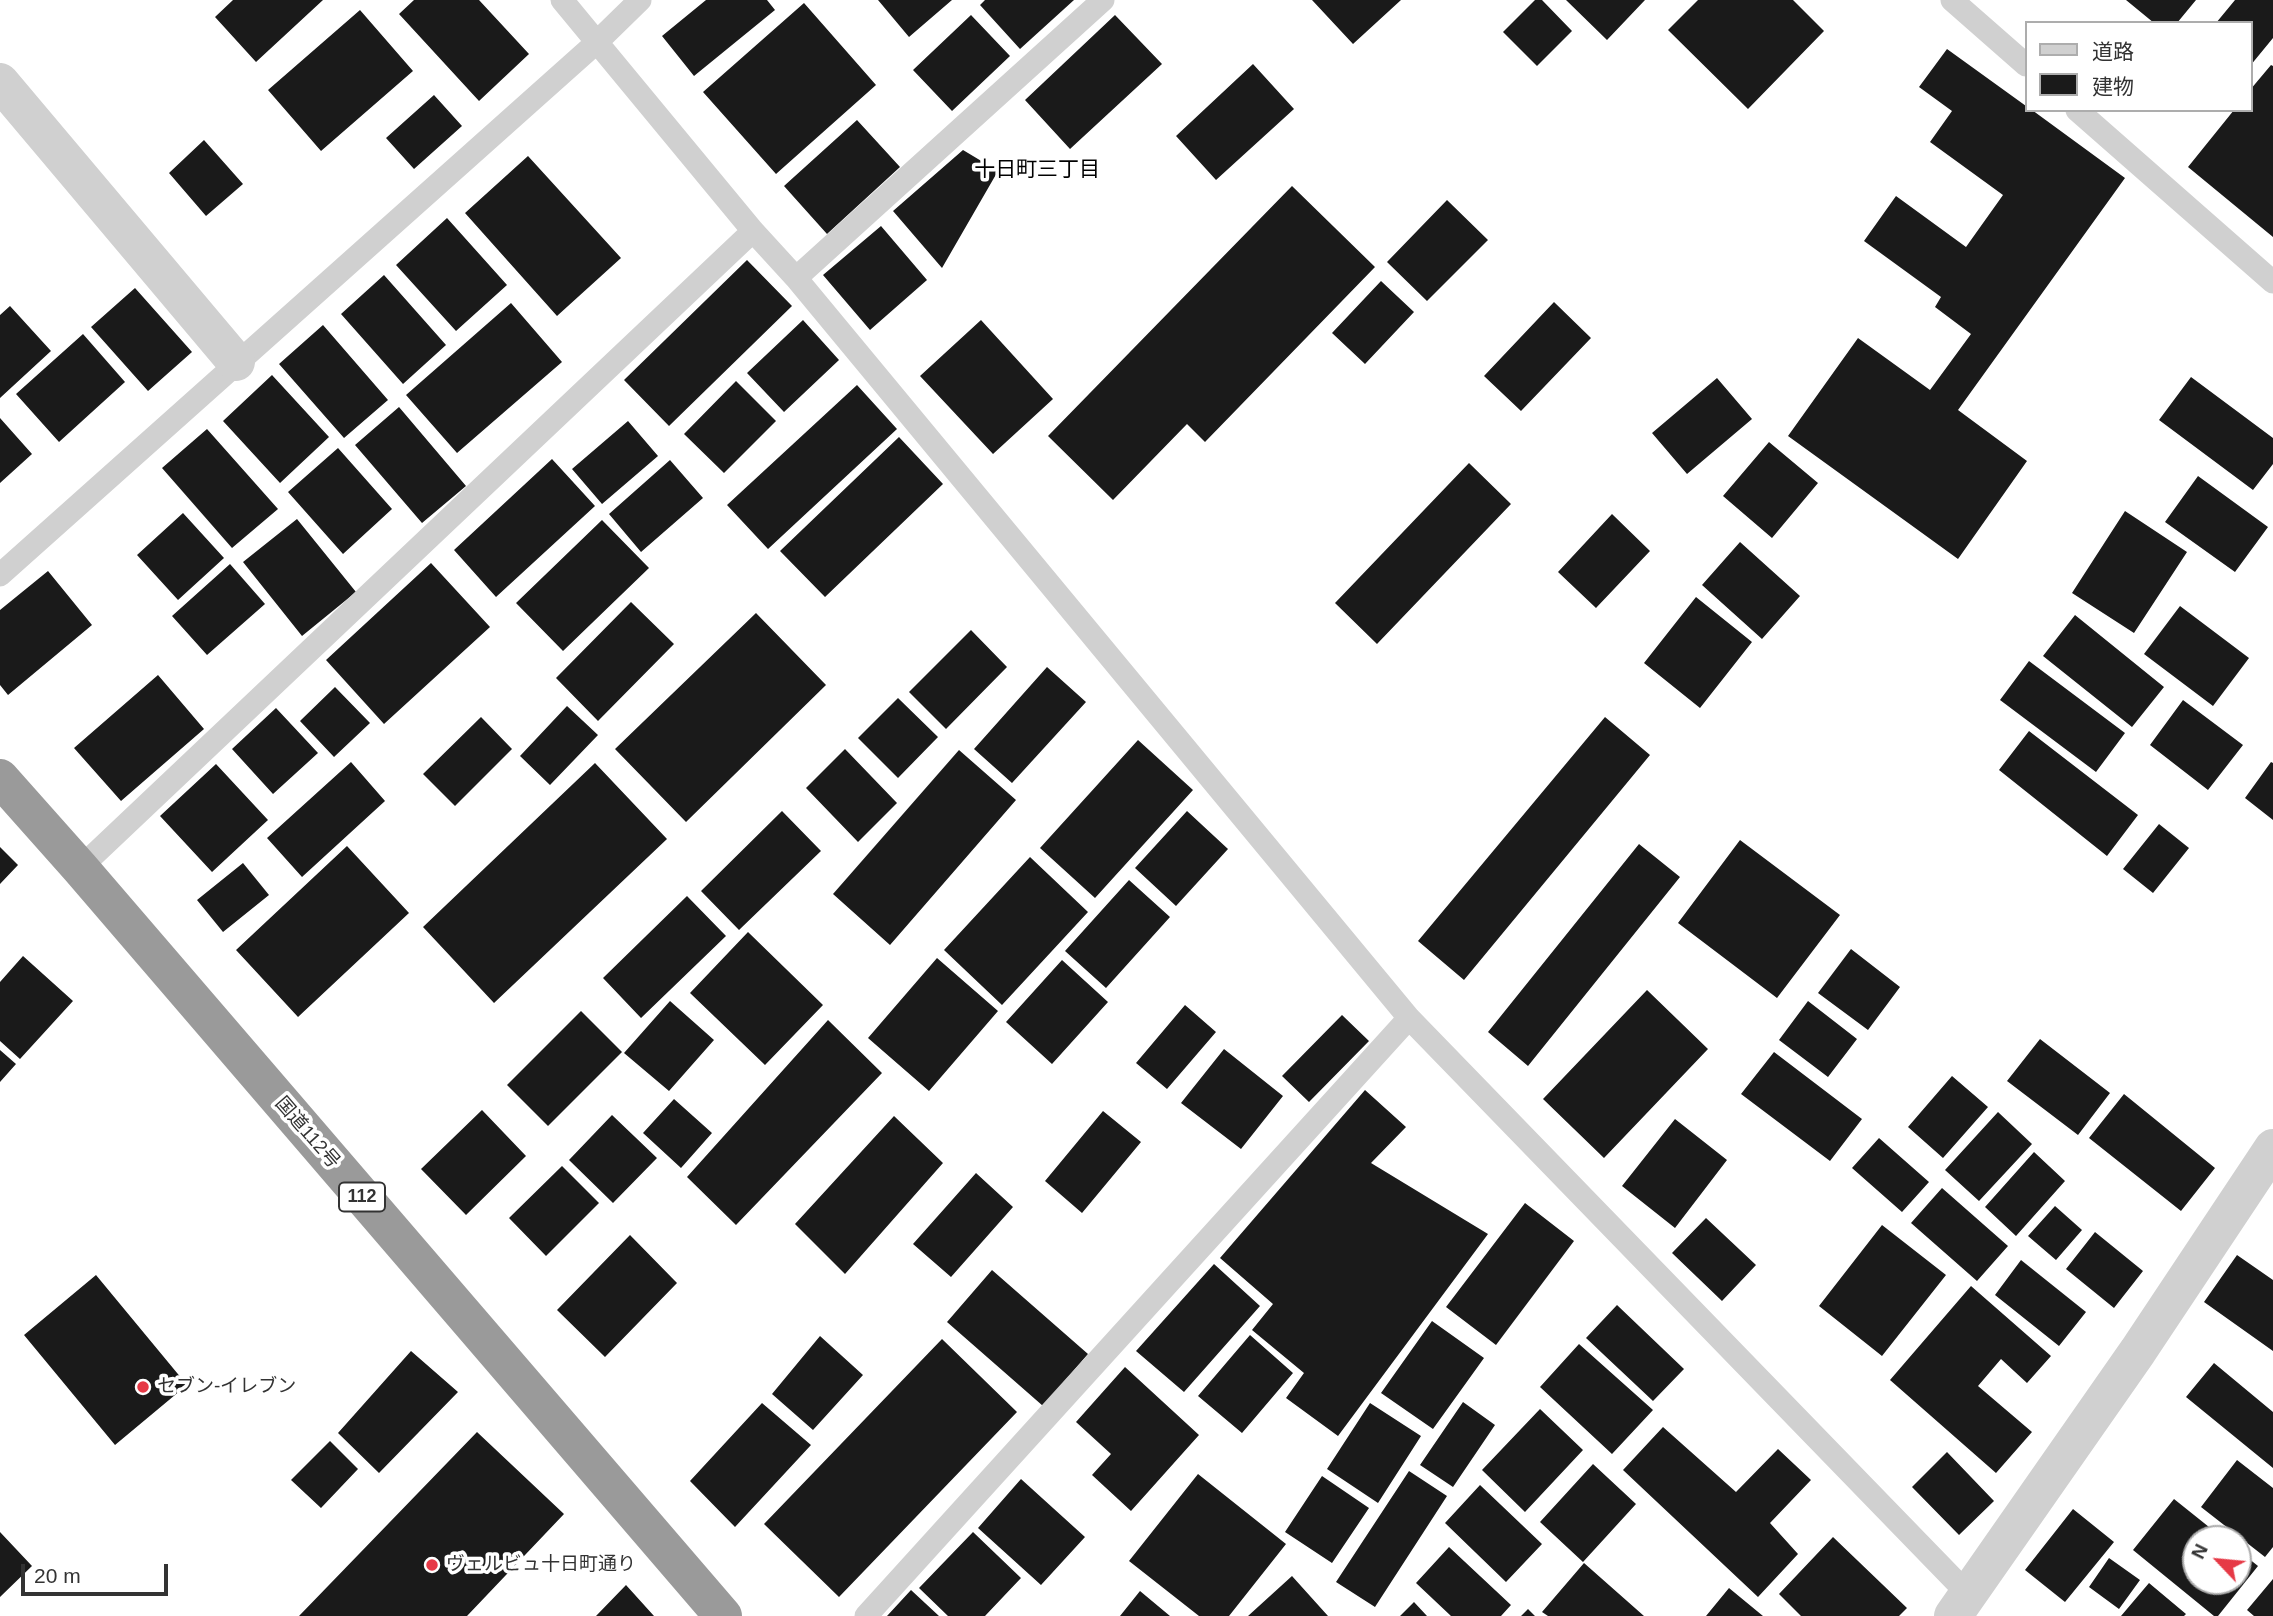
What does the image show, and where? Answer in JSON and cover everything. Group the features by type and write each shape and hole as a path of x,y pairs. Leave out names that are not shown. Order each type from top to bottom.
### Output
{"highway":[{"name":"国道112号","path":"0,778 723,1616"}],"street":[{"path":"0,82 236,362"},
{"path":"1960,1605 2138,1352 2273,1148"}],"lane":[{"path":"562,0 1409,1018 1960,1605"},
{"path":"0,575 596,43 640,0"},
{"path":"796,278 1102,0"},
{"path":"1952,0 2024,63"},
{"path":"2079,112 2273,282"},
{"path":"80,868 753,231"},
{"path":"866,1616 1409,1018"}],"building":[{"path":"233,0 323,0 256,62 215,17"},
{"path":"414,0 479,0 529,54 479,101 399,14"},
{"path":"706,0 767,0 775,10 694,76 662,36"},
{"path":"878,0 952,0 909,37"},
{"path":"985,0 1074,0 1020,49 980,5"},
{"path":"1312,0 1401,0 1353,44"},
{"path":"1535,0 1542,0 1572,31 1537,66 1503,32"},
{"path":"1566,0 1645,0 1607,40"},
{"path":"1698,0 1793,0 1824,31 1748,109 1668,30"},
{"path":"2126,0 2196,0 2179,21 2152,21"},
{"path":"2235,0 2273,0 2273,38 2252,64 2252,21 2218,21"},
{"path":"804,3 876,85 776,174 703,92"},
{"path":"360,10 413,71 321,151 268,90"},
{"path":"971,15 1010,56 952,111 913,70"},
{"path":"1115,15 1162,64 1070,149 1025,100"},
{"path":"1947,49 2024,105 2024,112 2035,112 2125,178 1958,410 2027,461 1958,559 1788,436 1858,338 1930,390 1971,334 1935,307 1941,297 1864,241 1896,196 1966,247 2003,195 1930,142 1952,111 1919,87"},
{"path":"1253,64 1294,109 1216,180 1176,136"},
{"path":"2271,65 2273,66 2273,237 2188,167 2232,112 2252,112 2252,88"},
{"path":"434,95 462,126 414,169 386,138"},
{"path":"857,120 900,167 827,234 784,186"},
{"path":"204,140 243,184 206,216 169,173"},
{"path":"963,150 998,171 942,268 893,211"},
{"path":"528,156 621,258 557,316 465,213"},
{"path":"1292,186 1375,267 1205,442 1187,424 1113,500 1048,436"},
{"path":"1447,200 1488,240 1427,301 1387,262"},
{"path":"447,218 507,285 456,331 396,265"},
{"path":"881,226 927,280 870,330 823,275"},
{"path":"747,260 792,306 669,426 624,380"},
{"path":"384,275 446,345 403,384 341,314"},
{"path":"1381,281 1414,312 1365,364 1332,333"},
{"path":"135,288 192,352 148,391 91,327"},
{"path":"1554,302 1591,338 1521,411 1484,376"},
{"path":"511,303 562,362 457,453 406,395"},
{"path":"10,306 51,351 0,398 0,315"},
{"path":"803,320 839,360 784,412 747,373"},
{"path":"981,320 1053,399 993,454 920,376"},
{"path":"323,325 388,400 344,438 279,364"},
{"path":"83,334 125,382 59,442 16,394"},
{"path":"272,375 329,437 280,483 223,421"},
{"path":"2191,377 2273,438 2273,464 2253,490 2159,420"},
{"path":"1717,378 1752,419 1687,474 1652,433"},
{"path":"736,381 776,421 724,473 684,434"},
{"path":"857,385 897,429 768,549 727,505"},
{"path":"399,407 466,486 422,523 355,445"},
{"path":"0,418 32,454 0,483"},
{"path":"628,421 658,456 602,504 572,469"},
{"path":"207,429 278,509 232,548 162,468"},
{"path":"899,437 943,484 825,597 780,551"},
{"path":"1769,442 1818,483 1772,538 1723,496"},
{"path":"338,448 392,509 343,554 288,492"},
{"path":"552,459 595,506 496,597 454,550"},
{"path":"670,460 703,498 641,552 609,514"},
{"path":"1469,463 1511,504 1377,644 1335,603"},
{"path":"2198,476 2268,527 2235,572 2165,522"},
{"path":"2125,511 2187,552 2134,633 2072,593"},
{"path":"183,513 224,558 178,600 137,555"},
{"path":"1612,514 1650,551 1596,608 1558,572"},
{"path":"297,519 356,592 302,636 243,562"},
{"path":"602,520 649,568 563,651 516,603"},
{"path":"1740,542 1800,596 1762,639 1702,585"},
{"path":"431,563 490,627 384,724 326,660"},
{"path":"230,564 265,604 207,655 172,616"},
{"path":"48,571 92,625 8,695 0,685 0,610"},
{"path":"1696,597 1752,642 1700,708 1644,663"},
{"path":"631,602 674,644 598,721 556,678"},
{"path":"2180,606 2249,658 2213,706 2144,654"},
{"path":"756,613 826,685 686,822 615,749"},
{"path":"2075,615 2164,687 2132,727 2043,656"},
{"path":"971,630 1007,667 946,729 909,692"},
{"path":"2029,661 2125,733 2096,772 2000,700"},
{"path":"1047,667 1086,702 1012,783 974,749"},
{"path":"158,675 204,729 121,801 74,748"},
{"path":"335,687 370,723 334,757 300,721"},
{"path":"898,698 938,737 898,778 858,738"},
{"path":"2183,700 2243,745 2208,790 2150,745"},
{"path":"567,706 598,735 550,785 520,756"},
{"path":"276,708 318,753 273,794 232,749"},
{"path":"481,717 512,749 455,806 423,774"},
{"path":"1605,717 1650,755 1464,980 1418,941"},
{"path":"2029,731 2138,815 2107,856 1999,770"},
{"path":"1138,740 1193,790 1095,898 1040,848"},
{"path":"845,749 897,803 858,842 806,788"},
{"path":"959,750 1016,800 890,945 833,894"},
{"path":"351,762 385,801 302,877 267,838"},
{"path":"2271,762 2273,763 2273,820 2245,798"},
{"path":"595,763 667,839 494,1003 423,927"},
{"path":"216,764 268,820 212,872 160,816"},
{"path":"782,811 821,851 739,930 701,891"},
{"path":"1187,811 1228,849 1176,906 1135,868"},
{"path":"2159,824 2189,848 2153,893 2123,869"},
{"path":"1740,840 1840,915 1777,998 1678,923"},
{"path":"1639,844 1680,877 1528,1066 1488,1032"},
{"path":"347,846 409,913 298,1017 236,950"},
{"path":"0,847 18,865 0,884"},
{"path":"1030,857 1088,912 1002,1005 944,950"},
{"path":"243,863 269,895 223,932 197,900"},
{"path":"1129,880 1170,917 1106,988 1065,951"},
{"path":"687,896 726,936 641,1018 603,978"},
{"path":"748,932 823,1005 765,1065 690,993"},
{"path":"1851,949 1900,987 1868,1030 1818,993"},
{"path":"23,956 73,1001 20,1059 0,1041 0,982"},
{"path":"937,958 998,1011 929,1091 868,1038"},
{"path":"1062,960 1108,1002 1052,1064 1006,1022"},
{"path":"1647,990 1708,1049 1604,1158 1543,1099"},
{"path":"670,1001 714,1040 669,1091 624,1053"},
{"path":"1808,1001 1857,1039 1828,1077 1779,1040"},
{"path":"1185,1005 1216,1032 1167,1089 1136,1063"},
{"path":"581,1011 622,1052 548,1126 507,1085"},
{"path":"1342,1015 1369,1041 1309,1102 1282,1076"},
{"path":"828,1020 882,1073 736,1225 687,1177"},
{"path":"2040,1039 2110,1093 2078,1135 2007,1081"},
{"path":"1224,1049 1283,1096 1241,1149 1181,1103"},
{"path":"0,1050 16,1064 0,1082"},
{"path":"1774,1052 1862,1119 1830,1161 1741,1094"},
{"path":"1952,1076 1988,1107 1943,1158 1908,1127"},
{"path":"1365,1090 1406,1127 1371,1163 1488,1234 1338,1436 1286,1398 1304,1373 1252,1330 1273,1304 1220,1258"},
{"path":"2124,1094 2215,1168 2181,1211 2089,1138"},
{"path":"674,1099 712,1133 681,1168 643,1133"},
{"path":"482,1110 526,1156 466,1215 421,1169"},
{"path":"1103,1111 1141,1142 1082,1213 1045,1181"},
{"path":"1998,1112 2032,1144 1979,1201 1945,1170"},
{"path":"612,1115 657,1158 613,1203 569,1160"},
{"path":"894,1116 943,1163 845,1274 795,1224"},
{"path":"1675,1119 1727,1160 1675,1228 1622,1186"},
{"path":"1879,1138 1929,1182 1902,1212 1852,1168"},
{"path":"2034,1152 2065,1181 2016,1236 1985,1207"},
{"path":"562,1166 599,1203 546,1256 509,1218"},
{"path":"976,1173 1013,1207 951,1277 913,1244"},
{"path":"1942,1188 2008,1246 1977,1281 1911,1223"},
{"path":"1525,1203 1574,1241 1496,1345 1446,1307"},
{"path":"2055,1206 2082,1230 2056,1260 2028,1236"},
{"path":"1706,1218 1756,1265 1722,1301 1672,1253"},
{"path":"1882,1225 1946,1275 1882,1356 1819,1306"},
{"path":"2095,1232 2143,1271 2114,1308 2066,1269"},
{"path":"630,1235 677,1283 605,1357 557,1310"},
{"path":"2237,1255 2273,1280 2273,1351 2204,1302"},
{"path":"2021,1260 2086,1312 2059,1346 1995,1295"},
{"path":"1214,1264 1260,1306 1184,1392 1136,1351"},
{"path":"992,1270 1088,1354 1043,1406 947,1322"},
{"path":"96,1275 187,1385 115,1445 24,1335"},
{"path":"1971,1286 2051,1356 2027,1383 2001,1359 1978,1386 2032,1432 1996,1473 1890,1380"},
{"path":"1617,1305 1684,1369 1653,1401 1586,1338"},
{"path":"1432,1321 1484,1358 1433,1429 1381,1393"},
{"path":"1250,1335 1293,1373 1242,1433 1198,1396"},
{"path":"820,1336 863,1375 813,1430 772,1394"},
{"path":"942,1339 1017,1412 839,1597 764,1524"},
{"path":"1579,1344 1653,1410 1612,1454 1540,1387"},
{"path":"411,1351 458,1392 379,1473 338,1433"},
{"path":"2214,1363 2273,1412 2273,1468 2186,1397"},
{"path":"1125,1367 1199,1435 1131,1511 1092,1475 1111,1454 1076,1422"},
{"path":"1463,1402 1495,1425 1453,1487 1420,1465"},
{"path":"762,1403 811,1445 735,1527 690,1481"},
{"path":"1370,1403 1421,1436 1378,1503 1327,1469"},
{"path":"1540,1409 1583,1450 1525,1512 1482,1470"},
{"path":"1663,1427 1736,1492 1778,1449 1811,1480 1770,1523 1798,1554 1758,1597 1623,1470"},
{"name":"ヴェルビュ十日町通り","path":"477,1432 564,1514 467,1616 299,1616"},
{"path":"330,1441 358,1469 321,1508 291,1480"},
{"path":"1947,1452 1994,1501 1959,1535 1912,1487"},
{"path":"2237,1460 2273,1488 2273,1547 2265,1557 2252,1547 2252,1525 2224,1525 2201,1507"},
{"path":"1593,1464 1636,1504 1583,1562 1540,1522"},
{"path":"1409,1471 1447,1496 1375,1607 1336,1582"},
{"path":"1198,1474 1286,1544 1229,1616 1199,1616 1129,1561"},
{"path":"1322,1476 1369,1508 1332,1563 1285,1532"},
{"path":"1021,1479 1085,1537 1041,1585 978,1528"},
{"path":"1480,1485 1542,1544 1506,1582 1445,1523"},
{"path":"2174,1499 2206,1525 2182,1525 2182,1590 2133,1550"},
{"path":"2073,1509 2114,1542 2065,1602 2025,1570"},
{"path":"0,1532 32,1566 0,1597"},
{"path":"973,1532 1021,1578 985,1616 948,1616 919,1588"},
{"path":"1833,1537 1907,1608 1899,1616 1801,1616 1779,1594"},
{"path":"1449,1547 1511,1605 1501,1616 1451,1616 1416,1583"},
{"path":"2109,1558 2140,1580 2119,1609 2089,1587"},
{"path":"2252,1561 2258,1566 2252,1574"},
{"path":"1584,1563 1644,1616 1548,1616 1542,1612"},
{"path":"1292,1576 1328,1616 1248,1616"},
{"path":"2273,1579 2273,1616 2254,1616 2247,1610"},
{"path":"2149,1583 2186,1614 2121,1616"},
{"path":"626,1585 654,1616 596,1616"},
{"path":"1729,1588 1763,1616 1706,1616"},
{"path":"911,1590 939,1616 887,1616"},
{"path":"1140,1591 1170,1616 1120,1616"},
{"path":"2188,1595 2235,1595 2218,1616 2214,1616"},
{"path":"1414,1602 1427,1616 1400,1616"},
{"path":"1528,1609 1535,1616 1521,1616"}],"place":[{"name":"セブン-イレブン","path":"143,1387"},
{"name":"ヴェルビュ十日町通り","path":"432,1565"}],"district":[{"name":"十日町三丁目","path":"1037,170"}]}
